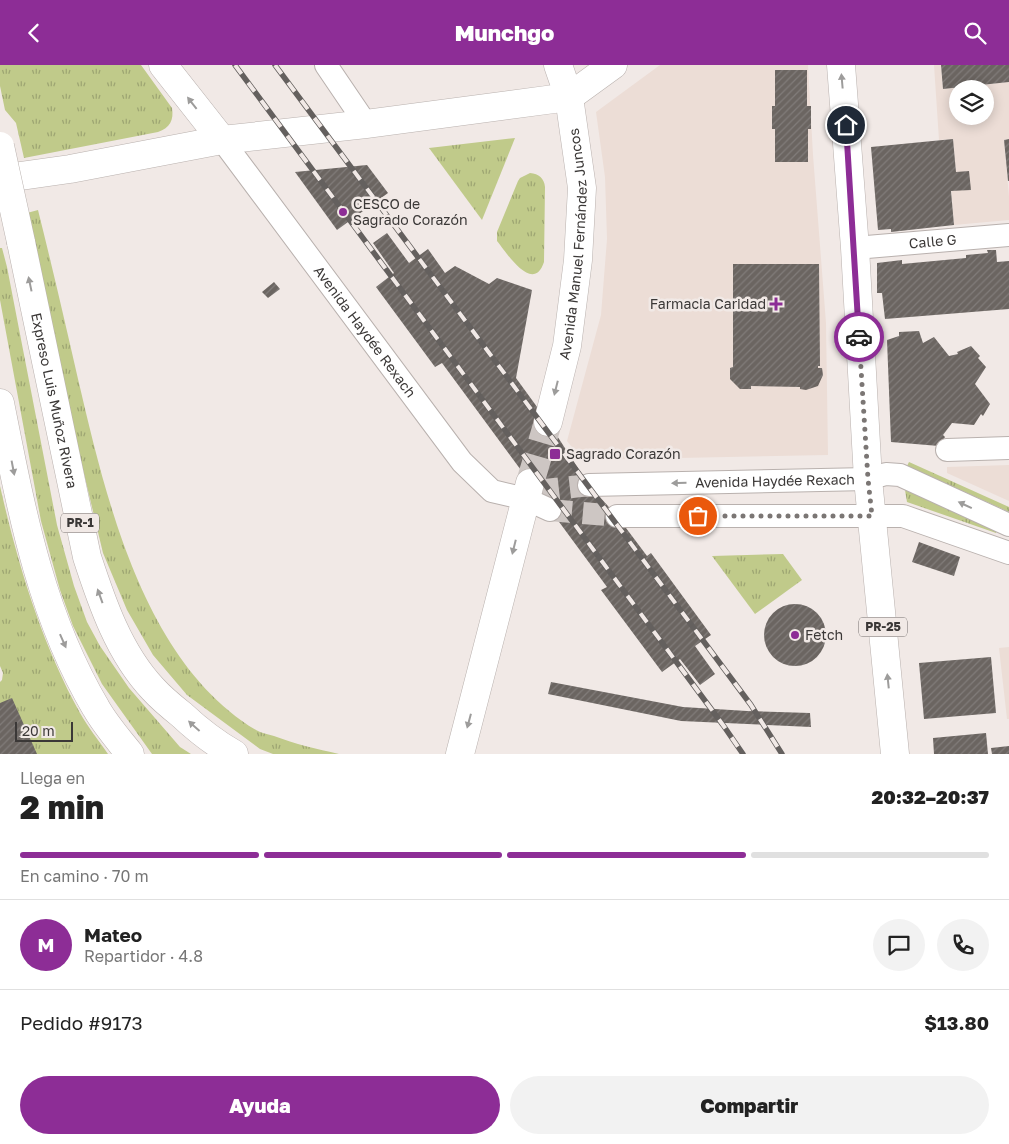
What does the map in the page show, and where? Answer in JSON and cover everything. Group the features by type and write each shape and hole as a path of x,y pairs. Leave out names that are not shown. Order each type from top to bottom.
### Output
{"main road":[{"path":"163,65 222,141"},
{"name":"Avenida Manuel Fernández Juncos","path":"548,422 567,346 578,260 582,188 569,97 558,65"},
{"path":"0,179 70,169 222,141 569,97 613,65"},
{"name":"PR-25","path":"841,65 855,248 868,479 895,754"},
{"name":"Expreso Luis Muñoz Rivera","path":"0,146 87,557 100,597 114,630 135,666 153,689 209,739 234,754"},
{"path":"0,403 24,521 39,576 56,627 77,674 96,709 130,754"},
{"path":"460,754 536,496"}],"street":[{"path":"326,65 366,124"},
{"name":"Avenida Haydée Rexach","path":"222,141 462,462 492,491 536,496"},
{"name":"Calle G","path":"855,248 1009,235"},
{"path":"947,450 1009,449"},
{"name":"Avenida Haydée Rexach","path":"589,485 868,479 886,474 900,475 1009,525"},
{"path":"617,516 903,516 1009,553"}],"shaded area":[{"path":"660,65 808,65 826,323 828,455 582,460 567,441 601,315 607,239 605,177 596,112"},
{"path":"934,65 941,65 943,89 949,88 949,125 994,125 994,84 1009,82 1009,139 1004,140 1009,220 954,225 950,173 956,172 953,139 939,140"},
{"path":"1009,465 1009,501 947,473 947,467"},
{"path":"1009,647 1009,719 1007,719 999,648"}],"green space":[{"path":"0,65 141,65 172,108 172,120 166,128 158,132 24,158 16,123 5,110 0,86"},
{"path":"515,138 482,220 429,148"},
{"path":"530,173 540,177 544,181 545,187 544,262 539,271 533,274 527,273 520,268 497,241 497,232 518,181"},
{"path":"38,210 102,474 135,574 157,620 184,663 217,700 256,730 298,744 339,754 273,754 260,749 187,695 153,655 127,610 103,553 68,407 27,213"},
{"path":"0,248 2,248 7,267 57,525 74,586 87,622 100,646 129,688 180,747 191,754 152,754 102,684 73,626 60,590 41,521 0,300"},
{"path":"909,462 1009,507 1009,512 907,466"},
{"path":"0,486 23,574 42,631 80,713 108,754 0,754 0,682 3,673 0,666"},
{"path":"905,490 997,530 996,533 907,502"},
{"path":"783,554 802,580 755,614 712,556"}],"building":[{"path":"941,65 1009,65 1009,82 994,84 994,80 949,80 949,88 943,89"},
{"path":"775,70 807,70 807,106 811,106 811,129 808,129 808,162 775,162 775,129 772,129 772,106 775,106"},
{"path":"953,139 956,172 969,171 971,190 951,191 954,225 891,232 891,229 878,230 871,147"},
{"path":"1009,139 1009,181 1008,181 1004,140"},
{"name":"CESCO de Sagrado Corazón","path":"367,165 388,193 337,230 295,172"},
{"path":"387,233 409,263 428,249 445,273 455,266 489,284 497,278 532,290 516,378 548,422 589,485 617,516 647,556 651,553 711,635 695,646 715,674 700,685 680,659 662,672 601,590 607,587 442,363 435,367 376,287 394,273 373,243"},
{"path":"987,250 996,250 997,262 1009,261 1009,309 885,319 882,293 877,293 877,263 902,260 902,264 966,258 966,255 988,253"},
{"name":"Farmacia Caridad","path":"733,264 819,264 820,366 818,368 822,368 823,375 818,386 806,390 800,389 800,387 751,386 751,389 740,389 730,379 730,368 733,367"},
{"path":"274,282 280,289 268,298 262,292"},
{"path":"919,331 923,343 934,337 949,356 958,354 957,352 971,346 980,356 978,358 986,367 975,384 990,404 983,416 981,414 974,425 952,423 943,435 945,437 939,446 891,442 887,340 899,336 899,332"},
{"path":"919,542 960,557 954,576 912,562"},
{"name":"Fetch","path":"789,604 801,604 817,613 824,623 826,635 824,647 817,657 801,666 789,666 778,661 769,652 764,641 764,629 769,618 778,609"},
{"path":"991,657 996,713 924,719 919,663"},
{"path":"551,682 683,707 810,713 811,727 681,721 548,694"},
{"path":"12,698 37,754 0,754 0,703"},
{"path":"986,733 988,754 934,754 933,738"},
{"path":"1009,746 1009,754 992,754 991,748"}],"tunnel":[{"path":"530,483 548,422"},
{"path":"537,491 589,485"},
{"path":"550,510 617,516"}],"railway":[{"path":"235,65 743,754"},
{"path":"275,65 751,705 782,754"}],"way so far":[{"path":"698,516 872,516 859,337"}],"place":[{"name":"CESCO de Sagrado Corazón","path":"343,212"},
{"name":"Farmacia Caridad","path":"776,304"},
{"name":"Sagrado Corazón","path":"555,454"},
{"name":"Fetch","path":"795,635"}],"route":[{"path":"846,125 859,337"}]}
